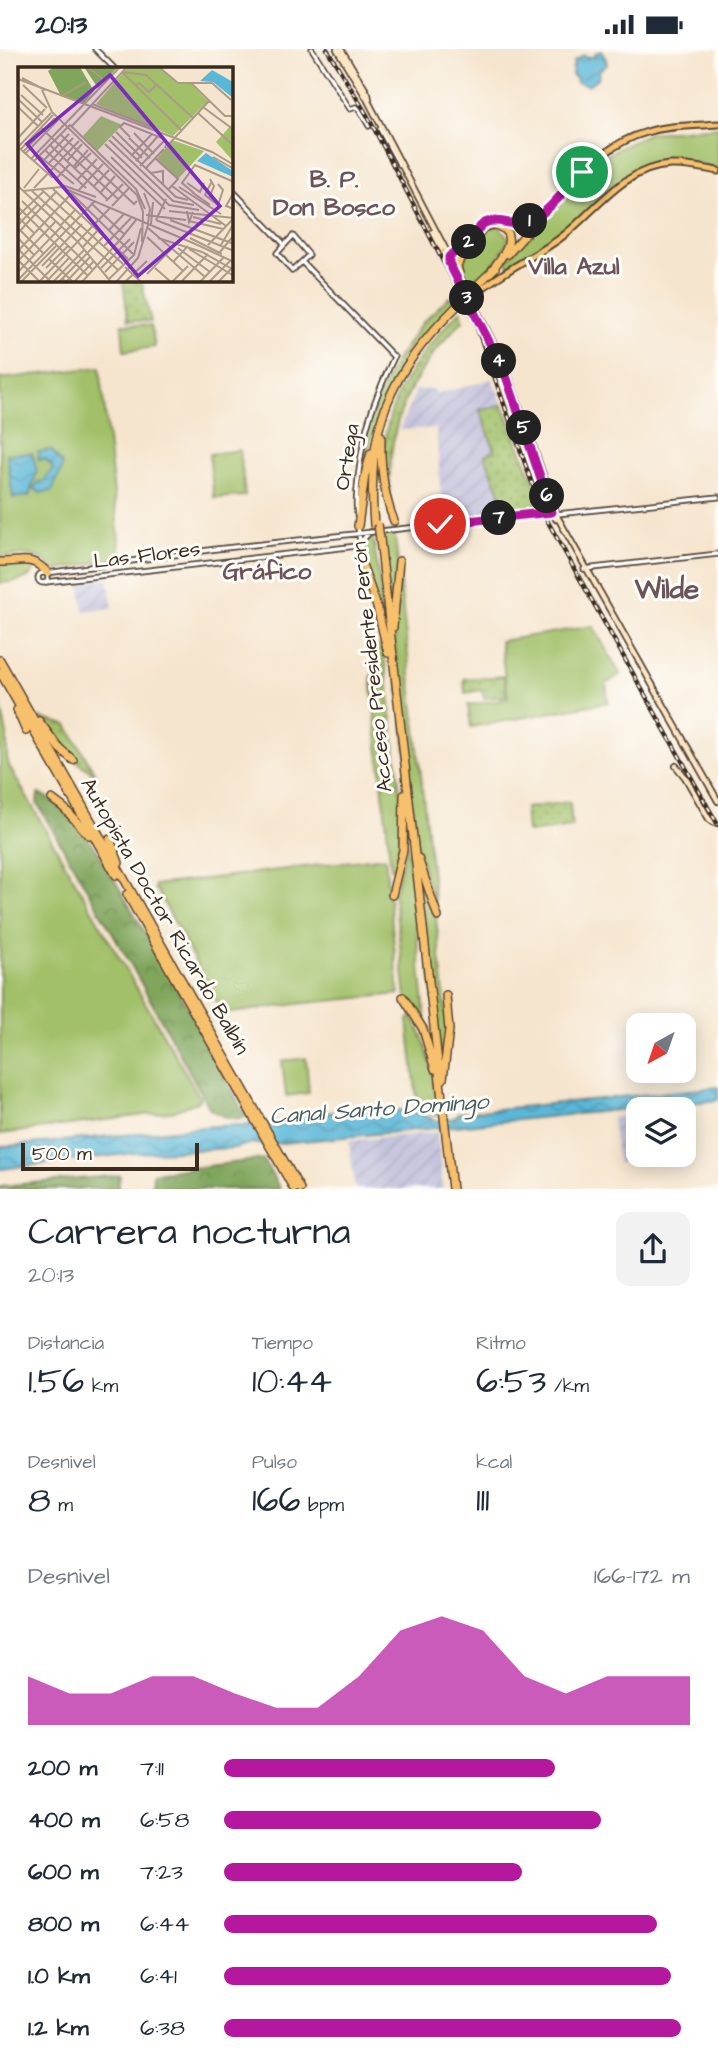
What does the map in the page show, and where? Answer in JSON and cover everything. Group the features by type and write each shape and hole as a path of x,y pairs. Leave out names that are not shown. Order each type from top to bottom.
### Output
{"highway":[{"name":"Acceso Presidente Perón","path":"441,1109 442,1097 376,532 379,435 393,398 409,368 435,331 554,202"},
{"path":"459,274 457,266 463,255 484,227 491,224 500,226 507,232 509,243 492,270"},
{"path":"449,256 458,259 463,255"},
{"path":"379,435 383,483 394,521"},
{"path":"358,530 367,466 379,435"},
{"path":"391,661 399,561"},
{"path":"0,562 32,563 44,573"},
{"path":"363,567 391,661"},
{"name":"Autopista Doctor Ricardo Balbín","path":"0,660 121,879"},
{"name":"Acceso Presidente Perón","path":"391,661 450,1189"},
{"path":"1,673 26,731"},
{"name":"Autopista Doctor Ricardo Balbín","path":"1,673 257,1118 293,1189"},
{"path":"22,699 59,748 73,761"},
{"path":"392,895 404,840 404,795"},
{"path":"52,799 79,823 121,879"},
{"path":"411,824 416,852 438,917"},
{"path":"110,839 121,879"},
{"path":"442,1097 449,1030 446,995"},
{"path":"404,997 424,1033 436,1074"},
{"path":"406,1019 410,1016 416,1019"},
{"path":"449,1030 458,1025"},
{"name":"Autopista Doctor Ricardo Balbín","path":"278,1156 300,1189"}],"main road":[{"path":"339,49 474,307"},
{"path":"339,49 368,94 374,112"},
{"path":"357,83 368,94"},
{"path":"449,256 464,248 486,222 514,225 527,223 537,217 597,159 640,134 662,128 718,124"},
{"path":"472,293 562,237 612,191 639,173 660,166 674,165 718,171"},
{"path":"449,256 507,373 554,513 718,804"},
{"path":"676,766 714,823"}],"street":[{"path":"95,49 113,67"},
{"path":"312,49 352,109 359,109 369,125"},
{"path":"380,129 395,159 402,166"},
{"path":"233,191 284,244"},
{"path":"293,236 309,253 309,257 292,271 276,253 284,244 293,236"},
{"name":"Ortega","path":"303,263 394,357 378,389 364,436 355,494 363,567"},
{"name":"Las Flores","path":"44,573 358,530 376,532 718,497"},
{"path":"360,544 376,532"},
{"name":"Las Flores","path":"46,582 360,544"},
{"path":"585,568 718,554"},
{"path":"44,573 48,577 46,582 39,581 44,573"}],"shaded area":[{"path":"492,379 503,405 480,411 496,451 485,456 507,518 443,523 436,428 399,430 416,390 434,389 437,394"},
{"path":"108,578 113,608 84,611 80,583"},
{"path":"626,1116 626,1162 618,1163 612,1118"},
{"path":"437,1132 443,1189 355,1189 349,1141"}],"green space":[{"path":"718,127 718,168 670,159 644,167 625,177 571,225 510,266 506,261 583,176 613,151 649,133"},
{"path":"499,226 509,239 495,264 471,288 460,268 463,260 485,228"},
{"path":"123,282 141,282 151,322 128,320"},
{"path":"449,297 456,302 419,343 390,390 374,431 362,478 360,477 369,420 381,390 397,359 422,323"},
{"path":"461,310 463,320 427,362 403,405 391,452 391,507 385,477 384,450 396,399 423,353"},
{"path":"122,324 151,326 155,347 124,351"},
{"path":"100,367 121,558 53,571 37,557 0,556 0,379"},
{"path":"503,405 545,510 507,518 485,455 495,451 480,410"},
{"path":"240,450 245,496 214,498 209,454"},
{"path":"394,531 398,563 391,627 383,533"},
{"path":"371,535 385,627 365,565 362,545"},
{"path":"0,563 28,563 35,566 27,578 0,583"},
{"path":"399,574 435,905 417,849 397,671 394,626"},
{"path":"593,626 620,674 606,684 608,702 471,727 468,705 508,699 500,641"},
{"path":"374,646 383,646 403,816 395,869 391,868 371,677 376,667"},
{"path":"504,676 506,696 484,698 482,690 465,693 464,679"},
{"path":"0,702 7,735 9,766 200,1098 197,1102 174,1111 0,1134"},
{"path":"40,718 67,725 96,775 66,754"},
{"path":"38,794 63,810 101,856 189,1010 246,1117 227,1117 210,1109 130,963 37,803"},
{"path":"568,802 572,827 530,833 527,831 526,808"},
{"path":"407,842 427,1031 407,1004 394,895"},
{"path":"385,857 399,994 223,1014 155,890 155,885"},
{"path":"418,866 436,918 448,1034 442,1071"},
{"path":"409,1018 413,1018 419,1029 428,1053 438,1116 426,1110 417,1100"},
{"path":"306,1058 309,1093 286,1096 282,1061"},
{"path":"263,1159 280,1189 152,1189 153,1173"},
{"path":"120,1175 118,1189 0,1189 0,1186"}],"water":[{"path":"601,51 607,65 600,69 598,78 588,85 576,82 572,75 574,61 584,55 587,58 595,58 594,54"},
{"path":"51,450 62,468 52,491 40,493 34,488 39,481 42,483 53,469 45,459 39,460 38,452"},
{"path":"32,453 37,471 29,496 13,498 7,454"},
{"path":"718,1087 718,1100 696,1102 696,1097 626,1097 626,1109 263,1145 251,1143 235,1148 135,1153 0,1169 0,1147 215,1126 271,1124 309,1113 411,1110 437,1121 455,1118 459,1113"}],"railway":[{"path":"327,49 367,115 476,325 548,522 718,825"}],"district":[{"name":"B. P. Don Bosco","path":"334,194"},
{"name":"Villa Azul","path":"574,267"},
{"name":"Gráfico","path":"267,572"},
{"name":"Wilde","path":"667,589"}],"route":[{"path":"440,524 552,512 505,373 449,263 449,256 464,248 486,222 519,225 534,219 582,172"}],"water label":[{"name":"Canal Santo Domingo","path":"379,1109"}]}
